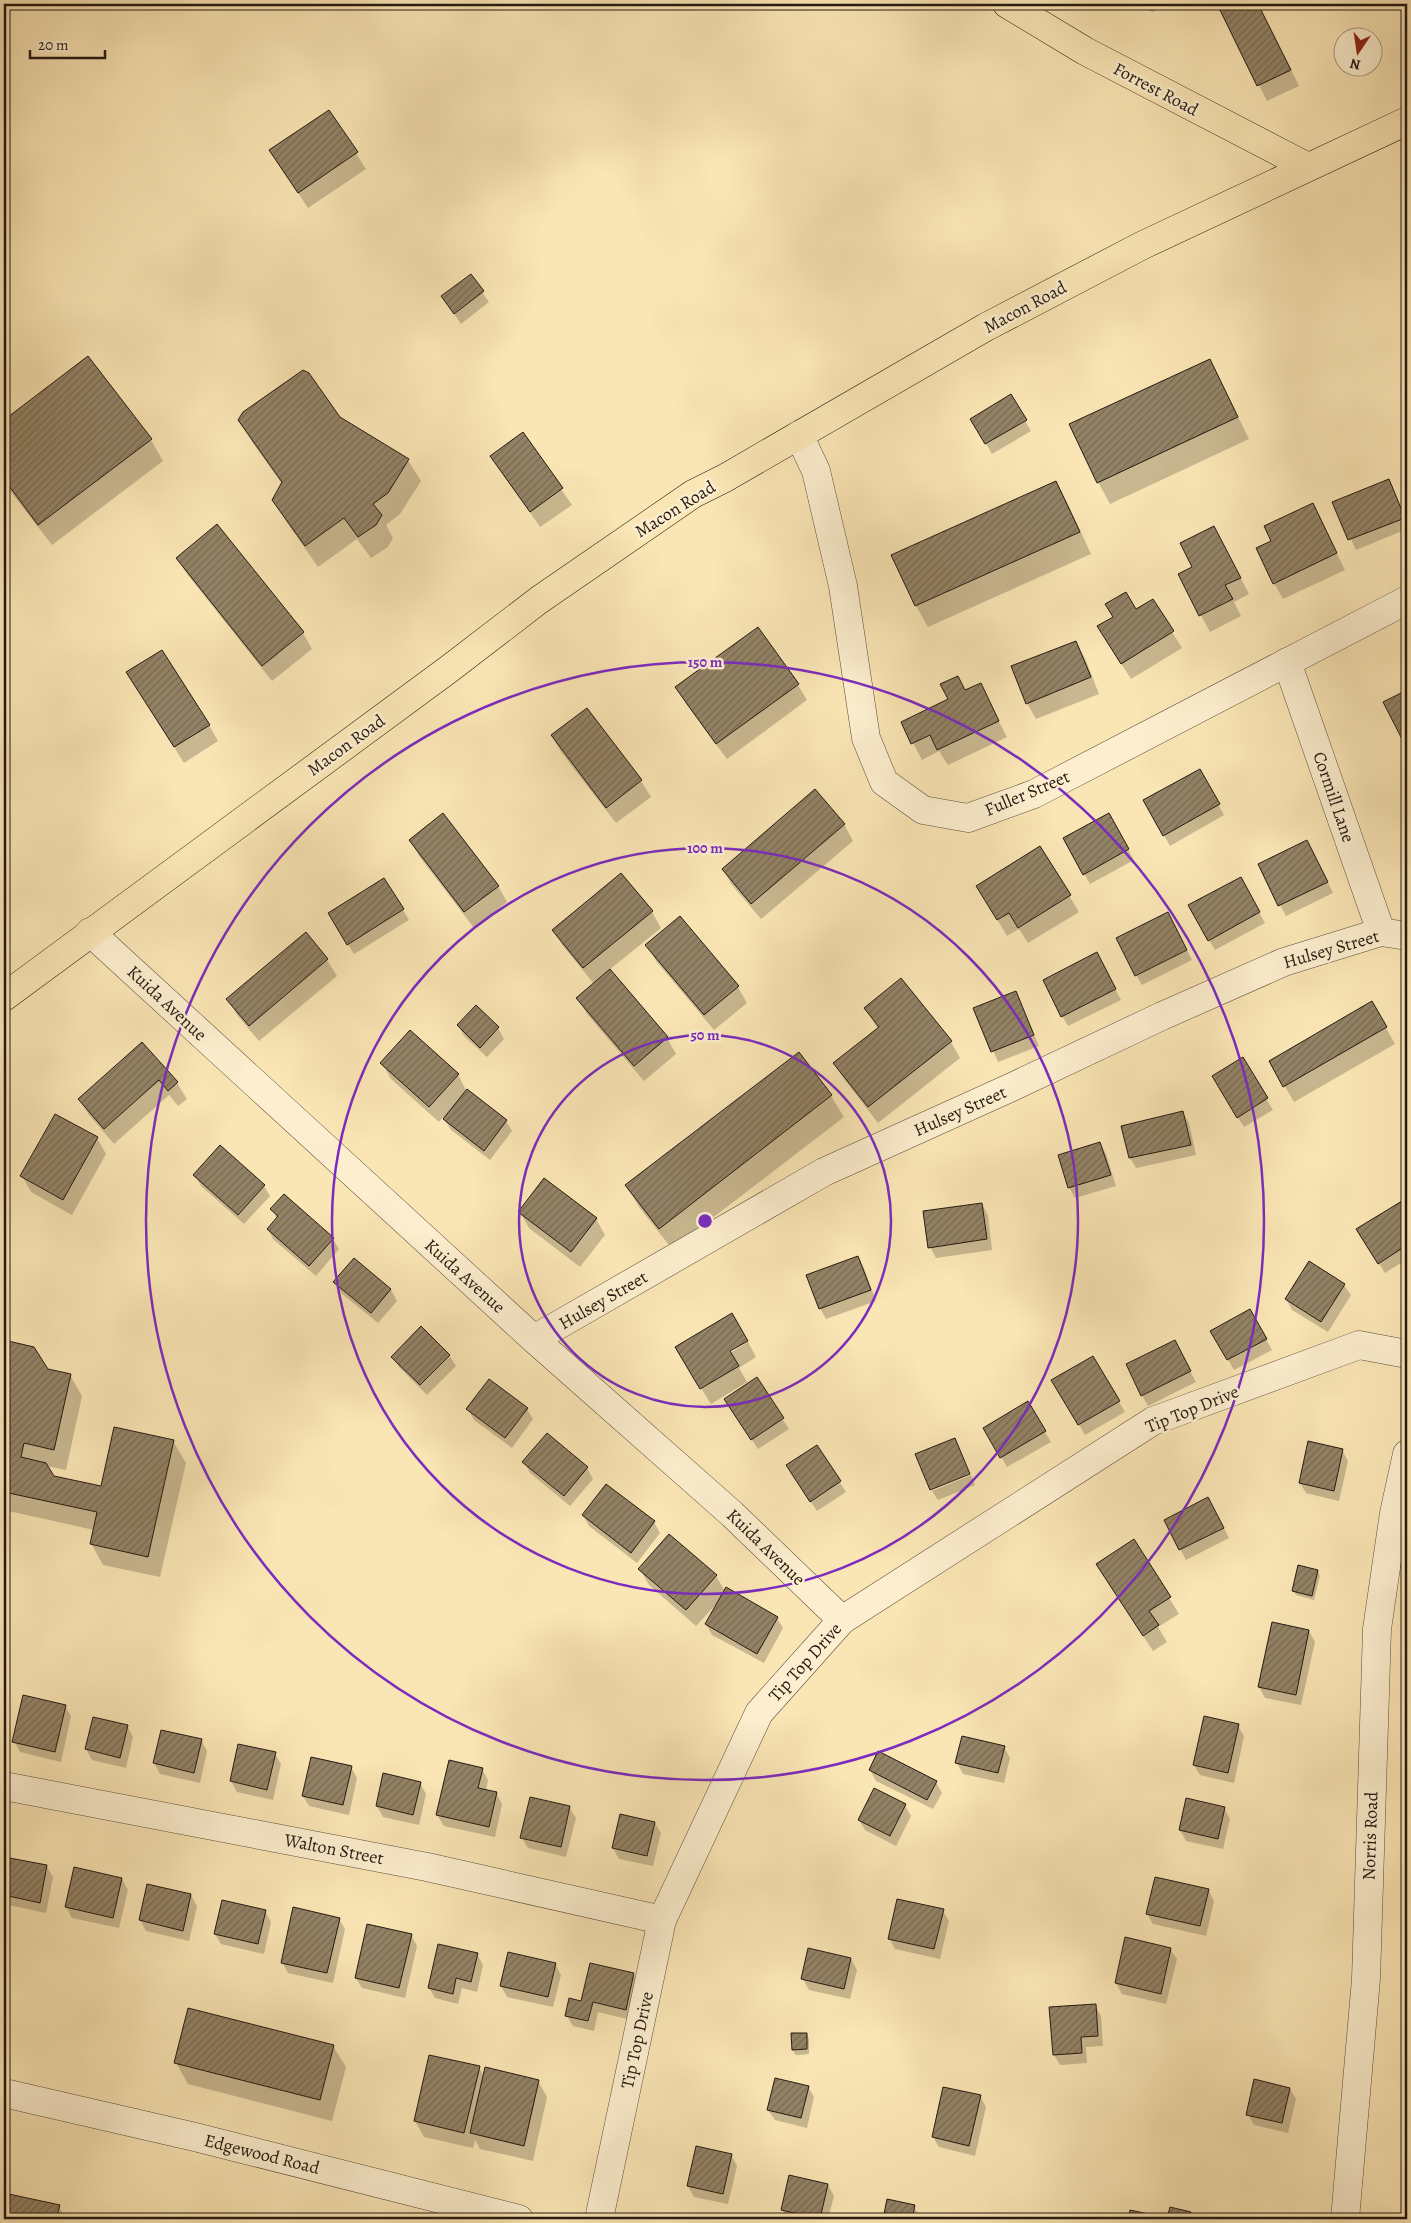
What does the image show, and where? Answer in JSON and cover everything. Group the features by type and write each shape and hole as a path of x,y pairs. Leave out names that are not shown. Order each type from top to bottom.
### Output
{"main road":[{"name":"Forrest Road","path":"1007,4 1092,55 1308,167"},
{"name":"Macon Road","path":"4,997 449,669 539,600 693,494 725,478 986,327 1143,245 1407,121"}],"street":[{"name":"Fuller Street","path":"799,435 816,471 841,576 866,738 884,782 923,810 968,818 1034,794 1407,600"},
{"name":"Cormill Lane","path":"1286,662 1394,934"},
{"name":"Kuida Avenue","path":"90,932 534,1339 732,1514 842,1620"},
{"name":"Hulsey Street","path":"534,1339 824,1172 1284,962 1394,934"},
{"name":"Tip Top Drive","path":"599,2219 662,1920 760,1714 842,1620 1153,1421 1359,1345 1407,1354"},
{"name":"Norris Road","path":"1344,2219 1366,1979 1376,1629 1394,1512 1407,1454"},
{"name":"Walton Street","path":"4,1786 427,1867 662,1920"},
{"name":"Edgewood Road","path":"4,2093 196,2137 519,2219"}],"building":[{"path":"1232,4 1258,4 1291,70 1257,86 1220,10"},
{"path":"329,110 358,152 298,193 269,150"},
{"path":"471,274 484,291 454,314 441,296"},
{"path":"88,356 152,439 38,525 4,479 4,420"},
{"path":"1210,359 1238,417 1097,483 1069,424"},
{"path":"303,370 309,373 340,417 409,459 388,493 373,504 382,515 376,525 358,537 344,518 305,546 272,500 282,482 238,420 243,412"},
{"path":"1407,384 1407,398 1401,387"},
{"path":"1011,394 1027,420 985,444 970,419"},
{"path":"523,432 563,488 530,512 490,456"},
{"path":"1389,479 1405,518 1348,540 1332,502"},
{"path":"1056,481 1080,532 915,606 891,555"},
{"path":"1313,503 1337,553 1273,584 1256,548 1271,541 1264,526"},
{"path":"217,524 304,632 262,666 176,558"},
{"path":"1214,526 1241,578 1225,585 1233,599 1199,616 1178,574 1192,567 1180,543"},
{"path":"1126,592 1136,609 1153,599 1174,631 1121,664 1097,626 1113,617 1105,604"},
{"path":"758,627 799,684 716,744 675,687"},
{"path":"1076,641 1091,677 1026,704 1011,666"},
{"path":"162,650 210,725 174,747 126,672"},
{"path":"958,676 965,690 981,683 999,721 937,750 930,735 911,744 901,722 948,699 940,684"},
{"path":"1407,690 1407,742 1404,743 1383,702"},
{"path":"587,708 642,780 606,808 551,735"},
{"path":"1200,769 1220,804 1163,836 1143,800"},
{"path":"815,789 845,824 751,904 722,869"},
{"path":"443,813 499,886 464,912 409,840"},
{"path":"1109,813 1129,849 1083,875 1063,838"},
{"path":"1307,840 1328,882 1278,906 1258,864"},
{"path":"1040,846 1071,895 1018,928 1009,913 997,920 976,886"},
{"path":"621,873 653,911 583,968 552,930"},
{"path":"1241,877 1260,912 1208,941 1188,905"},
{"path":"384,878 404,909 347,945 328,913"},
{"path":"1168,912 1187,950 1135,976 1116,938"},
{"path":"680,916 739,986 704,1015 645,945"},
{"path":"306,932 328,959 249,1026 226,999"},
{"path":"1097,952 1116,989 1061,1017 1043,980"},
{"path":"610,969 668,1037 634,1066 576,998"},
{"path":"901,978 952,1041 868,1107 833,1063 879,1027 864,1008"},
{"path":"1016,991 1034,1035 991,1052 973,1008"},
{"path":"1372,1001 1387,1027 1283,1087 1269,1061"},
{"path":"476,1005 499,1027 480,1048 457,1025"},
{"path":"410,1030 459,1074 429,1107 380,1063"},
{"path":"142,1042 178,1082 168,1091 159,1080 104,1129 78,1099"},
{"path":"799,1052 832,1095 659,1229 625,1185"},
{"path":"1243,1057 1268,1098 1237,1118 1212,1076"},
{"path":"467,1089 507,1120 484,1151 443,1119"},
{"path":"1183,1111 1191,1145 1129,1158 1121,1126"},
{"path":"55,1114 98,1137 63,1200 20,1176"},
{"path":"1100,1142 1111,1175 1068,1188 1058,1155"},
{"path":"220,1145 265,1185 238,1215 193,1175"},
{"path":"544,1178 597,1218 571,1252 518,1212"},
{"path":"284,1194 334,1238 309,1266 267,1229 278,1216 270,1209"},
{"path":"1407,1198 1407,1245 1378,1264 1356,1229"},
{"path":"982,1203 987,1239 928,1248 923,1211"},
{"path":"858,1256 871,1290 819,1309 806,1275"},
{"path":"354,1258 391,1289 371,1313 333,1282"},
{"path":"1309,1261 1345,1284 1321,1322 1285,1299"},
{"path":"1250,1309 1267,1339 1227,1360 1210,1331"},
{"path":"732,1313 748,1341 730,1351 739,1366 700,1389 675,1347"},
{"path":"421,1326 450,1355 420,1385 391,1357"},
{"path":"4,1340 34,1347 48,1369 71,1374 54,1450 24,1443 21,1457 46,1463 54,1476 101,1486 114,1427 174,1440 148,1557 90,1544 97,1512 4,1492"},
{"path":"1175,1340 1191,1371 1141,1396 1126,1364"},
{"path":"1093,1356 1120,1401 1078,1425 1051,1380"},
{"path":"757,1377 784,1418 751,1440 724,1399"},
{"path":"489,1379 528,1408 505,1438 466,1409"},
{"path":"1028,1401 1046,1431 1000,1458 983,1428"},
{"path":"547,1433 588,1467 564,1496 522,1462"},
{"path":"955,1438 970,1474 930,1490 915,1454"},
{"path":"1308,1441 1343,1449 1334,1491 1299,1483"},
{"path":"817,1445 841,1481 810,1502 786,1465"},
{"path":"606,1484 655,1521 631,1553 582,1515"},
{"path":"1208,1497 1224,1528 1179,1550 1164,1520"},
{"path":"669,1534 717,1575 686,1610 638,1569"},
{"path":"1134,1539 1171,1597 1149,1611 1159,1625 1143,1636 1096,1564"},
{"path":"1298,1565 1318,1570 1312,1596 1292,1591"},
{"path":"726,1587 778,1617 757,1654 705,1624"},
{"path":"1272,1622 1309,1630 1296,1695 1258,1687"},
{"path":"23,1695 66,1705 55,1752 12,1742"},
{"path":"1204,1716 1239,1724 1228,1773 1193,1765"},
{"path":"93,1717 128,1725 120,1758 85,1749"},
{"path":"161,1730 202,1739 194,1773 153,1763"},
{"path":"962,1736 1005,1746 998,1773 955,1763"},
{"path":"238,1744 276,1752 267,1790 230,1781"},
{"path":"878,1751 937,1781 927,1800 869,1770"},
{"path":"311,1757 352,1766 343,1805 302,1796"},
{"path":"449,1760 483,1768 478,1788 497,1792 489,1827 436,1815"},
{"path":"383,1773 421,1782 413,1815 376,1806"},
{"path":"874,1788 906,1804 890,1836 858,1820"},
{"path":"530,1797 570,1806 561,1847 520,1838"},
{"path":"1186,1798 1225,1807 1218,1839 1179,1830"},
{"path":"620,1814 655,1822 647,1856 612,1848"},
{"path":"4,1857 47,1865 40,1903 4,1895"},
{"path":"74,1867 122,1878 113,1918 65,1907"},
{"path":"1155,1877 1209,1889 1200,1926 1146,1914"},
{"path":"147,1884 191,1894 183,1931 139,1920"},
{"path":"897,1899 944,1909 934,1949 888,1939"},
{"path":"222,1900 266,1910 258,1944 214,1934"},
{"path":"293,1907 340,1918 327,1973 281,1963"},
{"path":"367,1924 412,1934 399,1988 355,1978"},
{"path":"1125,1937 1171,1948 1161,1994 1115,1983"},
{"path":"438,1944 478,1953 471,1982 456,1978 453,1994 428,1988"},
{"path":"808,1948 851,1958 844,1989 801,1979"},
{"path":"508,1952 556,1963 548,1997 500,1986"},
{"path":"590,1963 634,1973 626,2010 593,2002 588,2021 565,2016 569,1998 581,2001"},
{"path":"1096,2004 1098,2036 1081,2037 1082,2053 1053,2055 1049,2007"},
{"path":"188,2008 334,2045 320,2100 174,2063"},
{"path":"791,2033 807,2033 807,2049 792,2050"},
{"path":"429,2055 480,2066 464,2133 414,2121"},
{"path":"485,2067 539,2080 524,2146 470,2133"},
{"path":"775,2078 809,2086 801,2118 767,2110"},
{"path":"1254,2079 1290,2088 1282,2123 1246,2115"},
{"path":"943,2087 981,2095 969,2146 932,2137"},
{"path":"696,2146 732,2154 723,2194 687,2186"},
{"path":"789,2175 828,2184 820,2219 781,2210"},
{"path":"4,2193 60,2205 56,2219 4,2219"},
{"path":"887,2199 915,2205 912,2219 883,2219"},
{"path":"1170,2207 1191,2212 1189,2219 1128,2219 1130,2210 1167,2218"}]}
